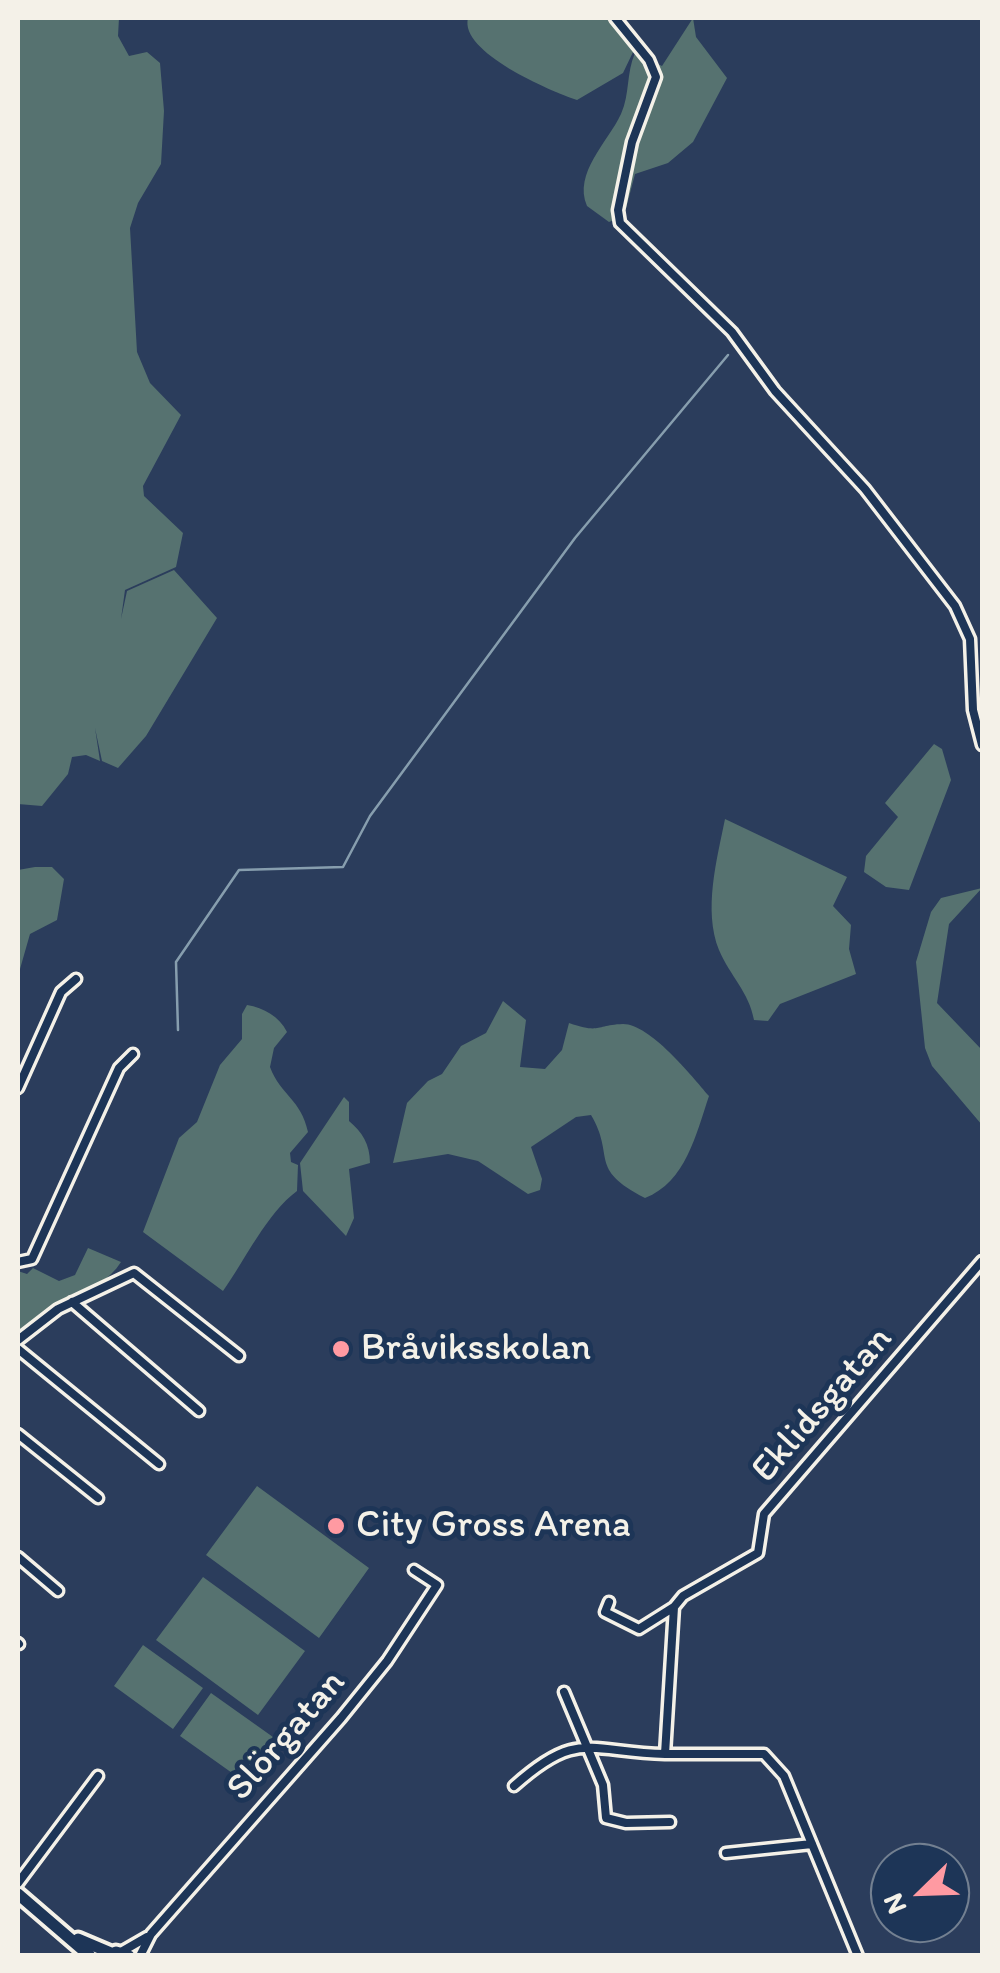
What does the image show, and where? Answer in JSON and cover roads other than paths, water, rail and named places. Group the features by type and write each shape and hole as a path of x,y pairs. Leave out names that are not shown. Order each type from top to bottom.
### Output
{"main road":[{"path":"18,1894 74,1938 90,1956"},
{"path":"74,1938 117,1954"}],"street":[{"path":"616,18 649,60 656,77 632,142 620,223 732,332 759,372 844,464 955,606 970,639 973,710 982,745"},
{"path":"18,1088 61,992 76,979"},
{"path":"18,1262 32,1259 120,1068 133,1054"},
{"name":"Eklidsgatan","path":"609,1602 605,1612 639,1629 684,1596 758,1553 764,1514 982,1261"},
{"path":"18,1340 38,1320 134,1273 239,1356"},
{"path":"72,1302 81,1315 199,1411"},
{"path":"18,1349 159,1464"},
{"path":"18,1434 98,1498"},
{"path":"18,1558 58,1591"},
{"name":"Slörgatan","path":"140,1956 151,1934 387,1661 437,1585 414,1570"},
{"path":"666,1754 674,1607"},
{"path":"564,1692 603,1785 606,1818 626,1823 670,1822"},
{"path":"514,1786 557,1751 588,1747 666,1754 764,1754 784,1776 858,1956"},
{"path":"18,1882 98,1776"},
{"path":"726,1853 812,1844"},
{"name":"Slörgatan","path":"117,1954 151,1934"}],"waterway":[{"path":"178,1030 176,962 239,870 343,867 370,816 575,538 728,355"}],"place":[{"name":"Bråviksskolan","path":"341,1349"},
{"name":"City Gross Arena","path":"336,1526"}]}
